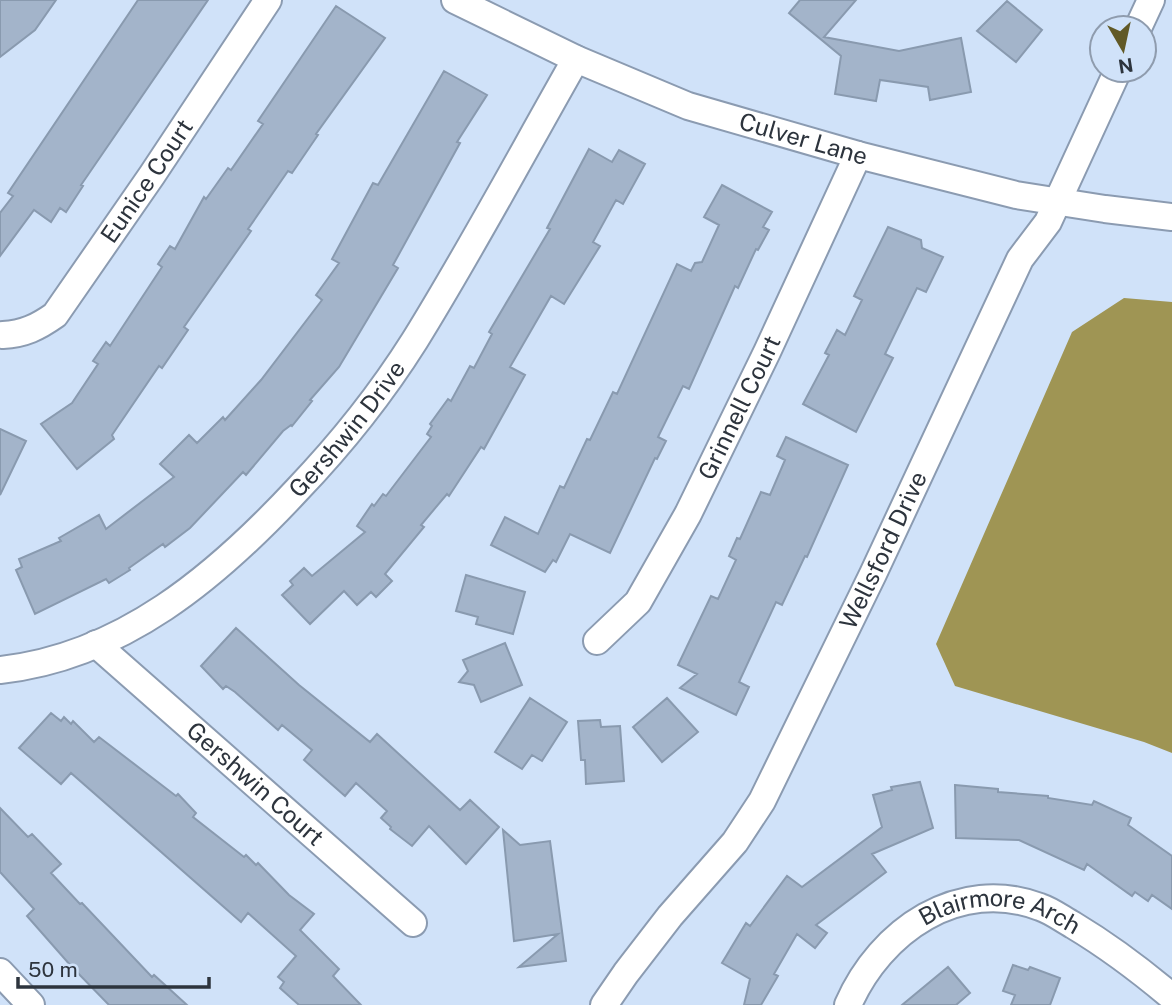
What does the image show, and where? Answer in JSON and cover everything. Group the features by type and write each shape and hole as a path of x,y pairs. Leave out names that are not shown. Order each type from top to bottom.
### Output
{"street":[{"name":"Eunice Court","path":"3,335 37,327 54,315 68,298 268,0"},
{"name":"Culver Lane","path":"455,0 576,59 688,106 858,155 1016,195 1172,217"},
{"name":"Gershwin Drive","path":"0,670 48,660 96,644 167,607 208,577 262,527 328,457 368,407 414,340 576,59"},
{"name":"Wellsford Drive","path":"604,1005 670,916 736,842 762,801 873,574 1020,259 1048,222 1112,84"},
{"name":"Grinnell Court","path":"597,641 638,602 688,514 858,155"},
{"name":"Gershwin Court","path":"96,644 413,923"},
{"name":"Blairmore Arch","path":"848,1005 875,957 916,921 942,908 970,900 999,899 1044,908 1099,940 1172,997"},
{"path":"0,972 31,1005"}],"shaded area":[{"path":"1124,298 1172,302 1172,753 1144,742 955,686 936,644 1072,332"}],"building":[{"path":"0,0 56,0 35,30 0,57"},
{"path":"138,0 208,0 81,185 83,186 66,212 60,208 51,222 34,210 0,256 0,213 13,196 8,193"},
{"path":"800,0 856,0 824,37 899,51 961,38 971,92 930,100 928,87 880,80 876,101 835,94 841,56 789,13"},
{"path":"1007,1 1042,30 1016,62 977,31"},
{"path":"336,6 385,38 316,134 318,135 292,173 288,171 248,229 251,231 184,327 188,330 162,368 159,366 112,435 114,439 77,469 41,424 72,403 98,364 93,361 106,342 110,346 162,267 158,264 170,246 175,249 204,197 206,199 228,168 231,170 263,124 258,121"},
{"path":"444,71 487,95 457,142 460,143 393,265 398,268 339,367 310,400 312,401 292,426 283,431 246,475 243,472 190,528 109,583 106,579 35,614 16,570 22,567 19,559 61,541 59,538 99,515 106,529 174,477 160,464 189,435 197,443 223,417 225,420 261,380 322,300 316,295 339,263 332,259 373,183 378,185"},
{"path":"589,149 612,162 619,150 645,164 623,204 616,200 593,242 600,246 564,304 551,296 510,367 525,375 484,449 481,447 449,496 447,494 421,525 424,527 385,574 392,581 376,597 371,592 357,605 344,591 310,624 282,595 293,585 290,581 304,568 312,576 365,532 357,526 372,504 374,506 383,494 386,496 431,437 427,434 432,426 430,424 448,399 451,401 470,366 474,368 492,334 489,332 550,229 547,228"},
{"path":"722,185 772,212 763,227 769,230 758,250 756,249 738,288 735,286 689,389 683,386 658,437 666,441 657,459 655,458 610,553 570,534 556,562 553,560 545,572 491,545 505,517 538,534 560,486 564,488 613,392 617,394 677,264 691,271 695,263 702,262 719,225 704,217"},
{"path":"888,227 921,240 922,248 943,257 926,292 917,288 885,354 893,358 856,432 803,404 829,355 825,353 837,330 845,335 862,300 854,296"},
{"path":"0,429 26,441 0,495"},
{"path":"786,437 848,465 807,557 805,556 782,605 776,602 739,682 749,687 736,715 680,688 697,674 678,665 711,596 718,599 736,560 729,556 737,538 740,539 761,492 770,495 785,460 777,456"},
{"path":"466,575 525,592 513,634 476,624 478,617 456,611"},
{"path":"236,628 299,685 370,742 377,734 460,810 470,800 499,827 466,864 429,826 412,846 390,829 381,818 387,811 356,783 345,796 304,760 312,750 282,725 278,730 235,692 226,686 223,689 201,666"},
{"path":"505,643 522,685 481,702 474,685 459,682 468,671 463,660"},
{"path":"530,698 567,722 542,761 532,755 522,769 495,752"},
{"path":"667,698 698,732 662,762 633,727"},
{"path":"51,713 61,721 64,717 71,724 73,721 94,742 99,737 176,796 178,794 196,813 193,817 244,857 246,855 256,865 258,863 289,895 314,914 300,930 339,969 333,976 361,1005 299,1005 280,988 284,982 278,977 296,956 248,913 241,922 71,773 61,784 19,748"},
{"path":"600,720 601,727 620,726 624,781 586,784 578,721"},
{"path":"920,782 933,828 872,854 886,872 816,925 827,933 815,948 797,934 774,974 778,976 761,1005 744,1005 750,979 722,963 746,923 750,926 787,876 802,887 882,827 873,795 892,790 891,787"},
{"path":"955,785 1048,796 1092,805 1094,801 1131,818 1128,825 1172,856 1172,909 1152,895 1148,901 1135,892 1132,896 1087,864 1084,870 1019,840 956,838"},
{"path":"0,808 28,837 32,834 61,864 51,873 80,904 82,903 152,977 154,975 187,1005 109,1005 71,966 27,916 34,909 0,872"},
{"path":"503,830 520,845 550,841 566,961 519,967 558,934 514,941"},
{"path":"1013,965 1028,970 1030,967 1060,978 1050,1005 1011,1005 1015,995 1003,991"},
{"path":"948,967 970,993 956,1005 902,1005"}]}
